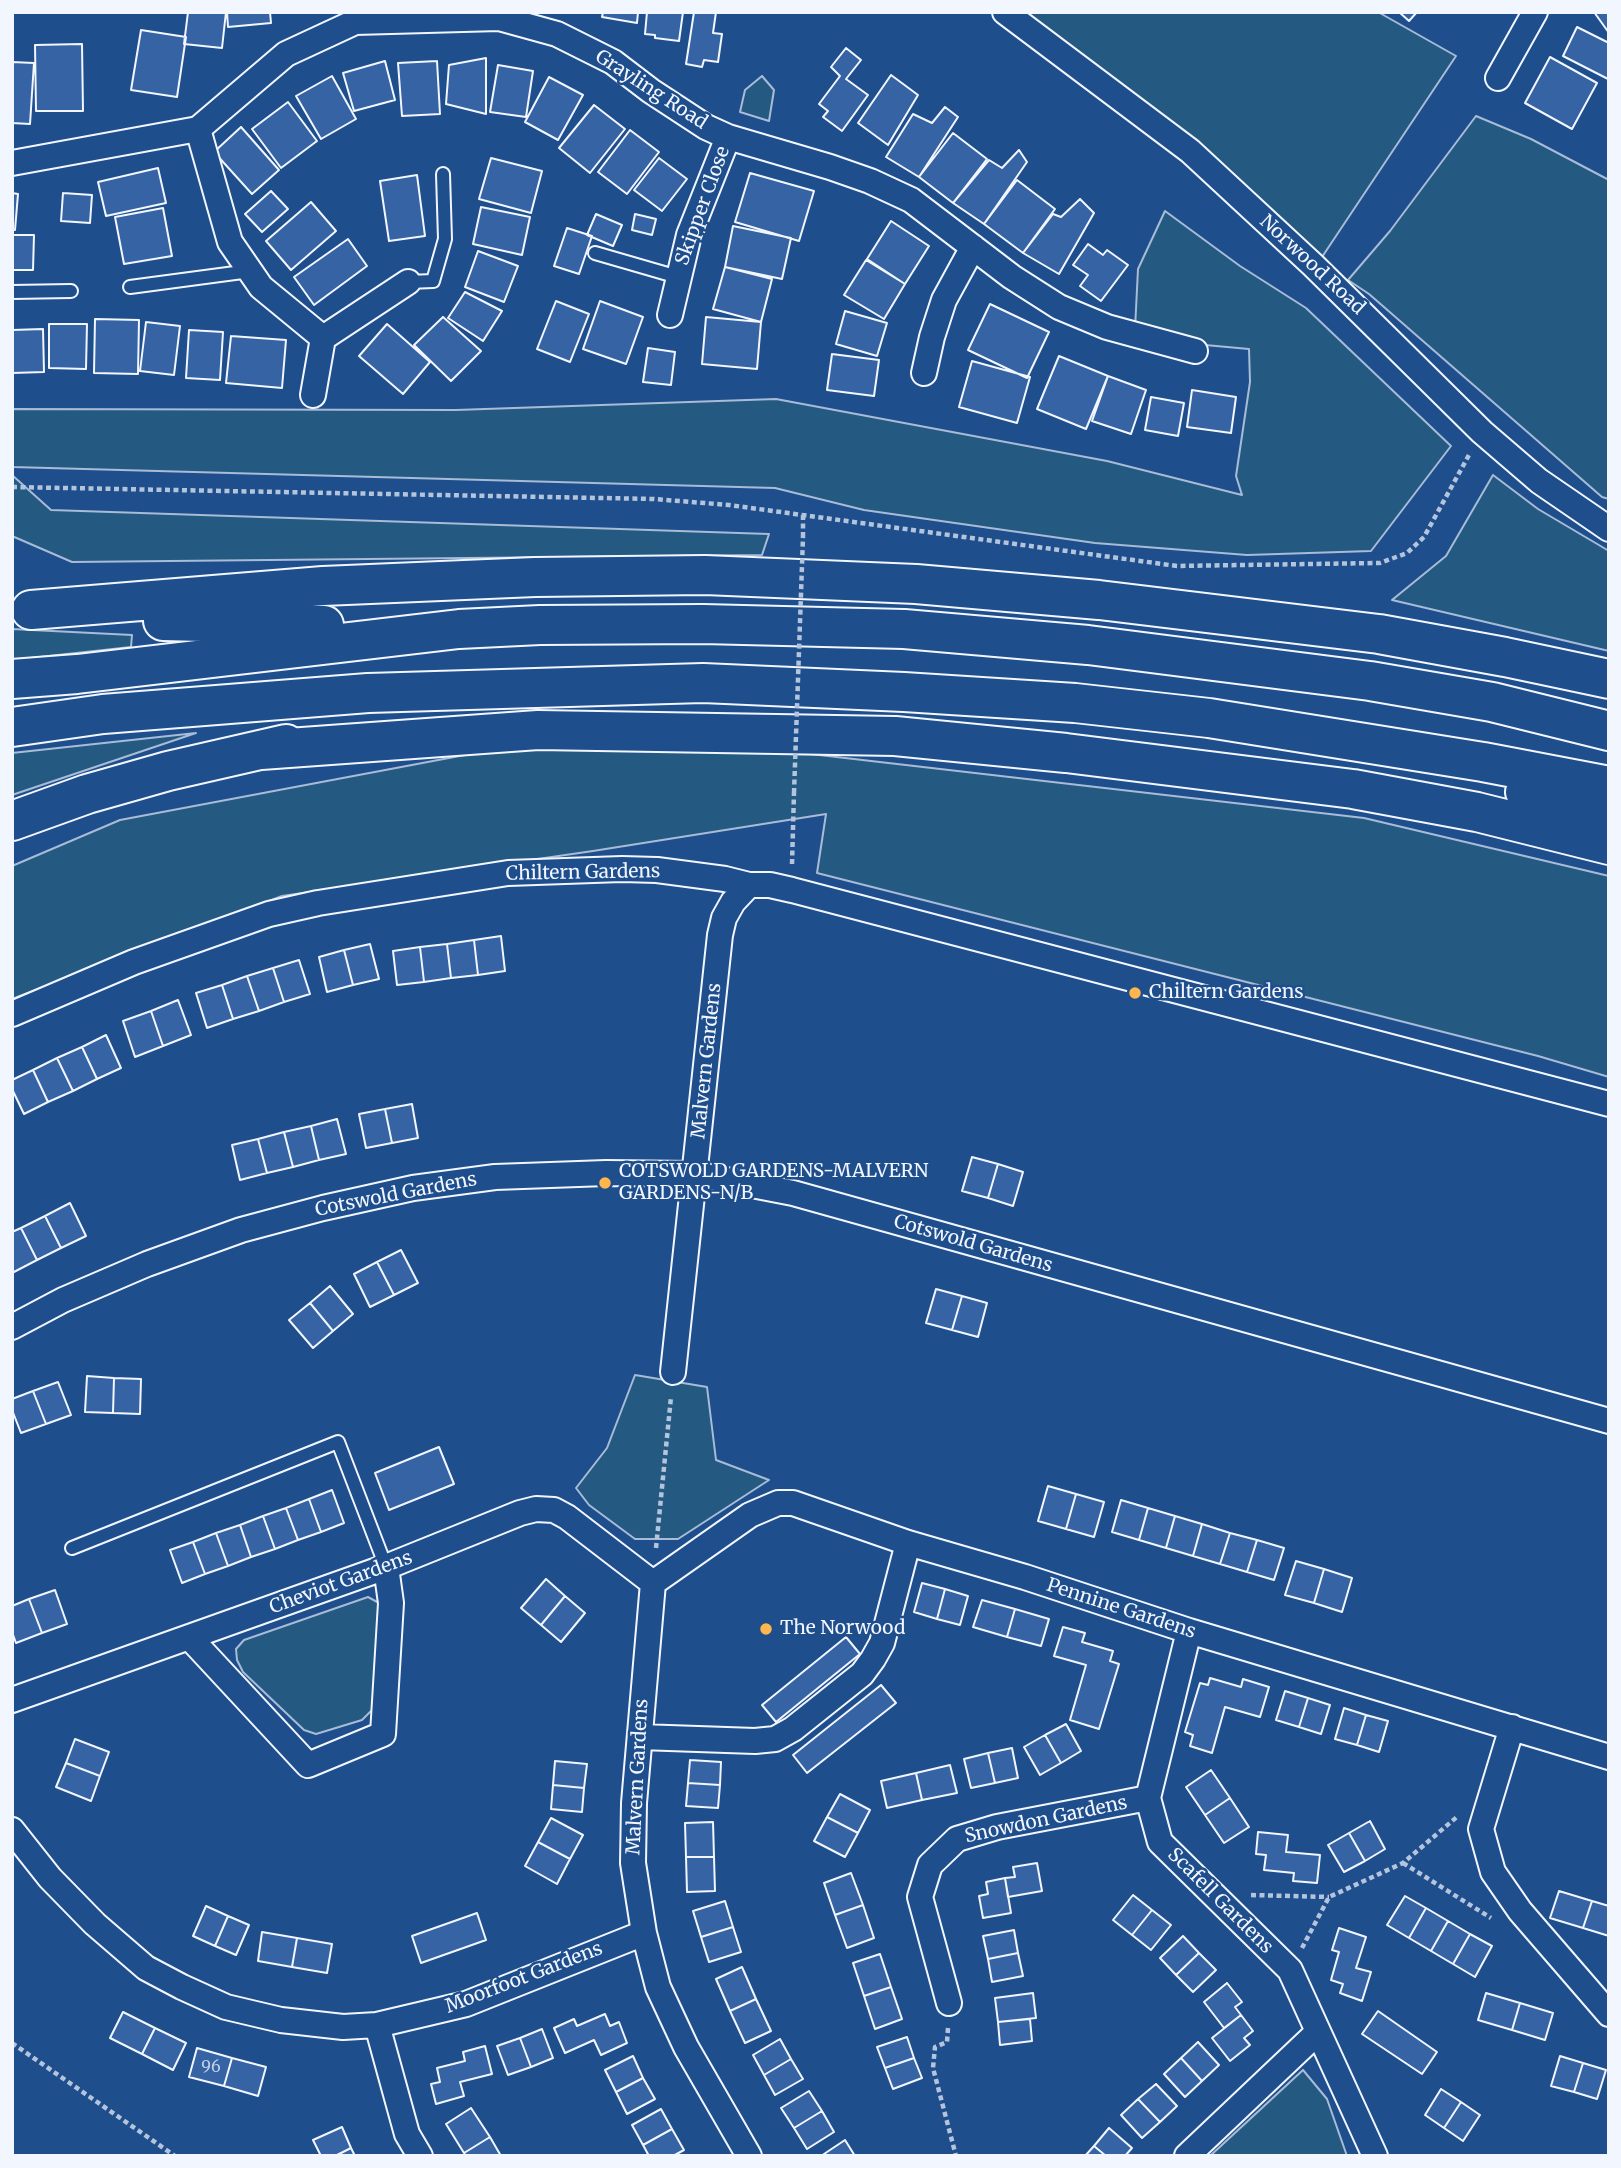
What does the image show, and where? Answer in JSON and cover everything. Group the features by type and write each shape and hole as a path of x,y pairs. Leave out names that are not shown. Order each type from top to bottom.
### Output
{"highway":[{"path":"22,607 323,586 535,578 705,575 916,584 1100,600 1379,634 1609,679"},
{"path":"22,607 116,619 459,629"},
{"path":"12,679 77,674 459,629 540,625 703,624 904,629 1088,645 1370,681 1492,702 1609,731"},
{"path":"12,727 103,714 328,696 703,683 1009,699 1209,719 1483,762 1609,786"},
{"path":"12,821 87,794 168,771 537,687"},
{"path":"1492,702 1609,705"},
{"path":"261,750 538,730 895,736 1066,753 1353,789 1477,812 1609,845"},
{"path":"1359,742 1609,818"}],"street":[{"name":"Norwood Road","path":"1005,12 1190,151 1313,265 1482,432 1539,481 1609,529"},
{"path":"1498,78 1535,12"},
{"name":"Grayling Road","path":"198,129 286,54 355,22 499,15 557,34 613,62 706,127 728,137 830,167 870,181 911,200 1012,277 1059,307 1107,327 1195,351"},
{"path":"12,163 198,129 230,242 261,287 323,338"},
{"name":"Skipper Close","path":"670,315 689,234 728,137"},
{"path":"924,373 944,300 973,247"},
{"path":"313,395 323,338 408,282"},
{"name":"Chiltern Gardens","path":"12,1014 172,948 269,914 318,903 508,873 657,870 749,885 770,884 1609,1104"},
{"name":"Malvern Gardens","path":"673,1372 720,935 724,918 733,902 749,885"},
{"name":"Cotswold Gardens","path":"12,1327 62,1300 147,1264 241,1230 323,1208 413,1188 495,1177 606,1173 695,1174 793,1193 1609,1421"},
{"name":"Pennine Gardens","path":"653,1583 750,1515 778,1503 793,1503 908,1544 1025,1577 1189,1631 1609,1756"},
{"name":"Cheviot Gardens","path":"12,1700 386,1567 536,1509 554,1510 567,1517 653,1583"},
{"path":"640,1737 755,1741 775,1739 793,1729 862,1674 873,1659 882,1643 908,1544"},
{"path":"190,1638 308,1765 383,1734 391,1603 386,1567"},
{"name":"Malvern Gardens","path":"653,1583 634,1803 633,1863 643,1933 658,1987 686,2047 749,2156"},
{"name":"Scafell Gardens","path":"1189,1631 1148,1798 1160,1842 1290,1970 1375,2156"},
{"path":"1512,1727 1480,1829 1493,1872 1520,1911 1609,2014"},
{"name":"Snowdon Gardens","path":"949,2003 920,1897 930,1865 957,1839 997,1827 1148,1798"},
{"name":"Moorfoot Gardens","path":"12,1830 50,1878 94,1924 146,1968 226,2007 281,2020 343,2026 377,2025 466,2004 643,1933"},
{"path":"377,2025 407,2134 420,2156"},
{"path":"1186,2156 1318,2032"}],"lane":[{"path":"408,282 433,281 445,239 443,174"},
{"path":"595,253 678,277"},
{"path":"130,287 250,271"},
{"path":"12,292 71,291"},
{"path":"72,1548 338,1442 386,1567"}],"path":[{"path":"12,487 654,499 803,514 1177,566 1380,563 1407,553 1424,537 1482,432"},
{"path":"792,890 803,514"},
{"path":"653,1583 673,1372"},
{"path":"1203,1882 1255,1896 1329,1897 1403,1863 1457,1816 1488,1802"},
{"path":"1403,1863 1492,1919 1520,1911"},
{"path":"1290,1970 1329,1897"},
{"path":"949,2003 947,2042 935,2048 933,2068 957,2156"},
{"path":"12,2043 175,2156"}],"shaded area":[{"path":"1016,12 1378,12 1456,56 1320,260"},
{"path":"762,76 774,90 769,121 740,112 745,90"},
{"path":"1476,116 1531,139 1609,180 1609,499 1602,497 1369,294 1348,280 1390,231"},
{"path":"1165,211 1240,266 1306,308 1451,446 1371,551 1247,555 1095,543 864,510 775,488 12,467 12,409 456,410 776,399 1107,461 1242,495 1236,476 1250,382 1249,349 1205,345 1135,329 1138,269"},
{"path":"12,475 51,510 769,534 762,555 72,562 12,536"},
{"path":"1493,475 1538,509 1609,551 1609,651 1392,600 1446,556"},
{"path":"12,629 132,635 131,647 12,660"},
{"path":"196,733 12,795 12,753"},
{"path":"502,748 776,750 1364,818 1609,876 1609,1077 1538,1056 817,873 826,814 282,896 12,999 12,866 120,820"},
{"path":"635,1375 707,1387 716,1460 769,1480 678,1539 635,1539 589,1505 576,1488 607,1448"},
{"path":"368,1597 379,1603 382,1613 372,1710 362,1720 316,1734 304,1730 243,1672 237,1660 236,1649 244,1640"},
{"path":"1303,2070 1327,2099 1347,2156 1210,2156"}],"building":[{"path":"188,12 226,12 222,48 184,44"},
{"path":"227,12 270,12 271,23 228,27"},
{"path":"603,12 638,12 637,23 602,17"},
{"path":"647,12 683,12 679,41 645,34"},
{"path":"694,12 716,12 713,33 722,34 718,62 704,60 702,67 686,64"},
{"path":"1399,12 1417,12 1409,21"},
{"path":"1594,12 1609,12 1609,33"},
{"path":"1577,27 1609,43 1608,79 1563,56"},
{"path":"141,30 186,37 177,97 131,90"},
{"path":"82,44 83,111 36,111 35,45"},
{"path":"846,48 861,60 846,79 868,95 842,131 823,117 828,111 819,104 840,76 831,67"},
{"path":"1550,57 1597,83 1572,129 1525,103"},
{"path":"486,58 486,114 446,104 449,65"},
{"path":"385,61 395,100 354,111 343,73"},
{"path":"437,61 440,114 402,116 398,63"},
{"path":"12,62 34,63 30,124 12,123"},
{"path":"498,65 533,71 526,117 490,112"},
{"path":"891,75 918,95 888,145 858,123"},
{"path":"332,76 356,119 321,139 296,96"},
{"path":"549,77 583,95 558,140 525,122"},
{"path":"288,102 317,141 281,168 252,129"},
{"path":"594,105 625,129 590,173 559,148"},
{"path":"945,107 958,117 919,177 886,157 913,114 932,123"},
{"path":"241,127 279,170 252,194 214,152"},
{"path":"630,130 659,152 627,194 598,172"},
{"path":"953,133 987,159 953,203 919,177"},
{"path":"1019,150 1027,162 984,224 953,203 989,160 1002,168"},
{"path":"491,158 542,171 531,213 479,199"},
{"path":"659,158 687,179 662,211 634,190"},
{"path":"158,168 166,203 106,216 98,182"},
{"path":"750,173 814,191 799,241 735,222"},
{"path":"417,175 425,236 389,241 380,181"},
{"path":"1017,180 1055,209 1023,253 984,224"},
{"path":"271,191 288,209 262,232 245,214"},
{"path":"12,193 18,194 15,230 12,230"},
{"path":"63,193 92,195 90,223 61,221"},
{"path":"1080,199 1094,213 1059,274 1023,253 1053,214 1061,217"},
{"path":"311,202 336,231 291,270 266,241"},
{"path":"481,207 530,217 522,255 473,244"},
{"path":"163,208 172,256 124,264 115,217"},
{"path":"596,214 622,225 613,246 587,235"},
{"path":"635,214 656,219 652,235 632,230"},
{"path":"891,221 929,246 905,284 867,259"},
{"path":"733,226 791,238 782,279 725,267"},
{"path":"567,228 592,236 579,274 554,266"},
{"path":"12,235 34,235 33,270 12,270"},
{"path":"348,239 367,266 314,305 294,277"},
{"path":"1088,244 1103,255 1107,250 1128,265 1101,301 1080,286 1088,275 1073,265"},
{"path":"478,251 518,266 504,302 465,287"},
{"path":"866,260 905,284 884,319 844,295"},
{"path":"725,267 772,279 761,322 713,309"},
{"path":"465,292 502,311 483,341 448,318"},
{"path":"556,301 589,314 570,362 537,349"},
{"path":"600,301 643,317 626,364 583,349"},
{"path":"990,304 1049,332 1027,378 968,350"},
{"path":"845,311 887,323 877,356 836,344"},
{"path":"443,317 481,351 451,381 414,345"},
{"path":"706,317 761,322 757,369 702,364"},
{"path":"95,319 139,320 138,374 94,373"},
{"path":"146,322 180,326 174,375 140,371"},
{"path":"49,324 87,324 86,369 49,368"},
{"path":"387,324 430,362 403,394 359,356"},
{"path":"43,329 44,372 12,373 12,330"},
{"path":"189,330 223,332 220,380 186,378"},
{"path":"231,336 286,340 282,388 226,383"},
{"path":"648,348 675,352 671,385 643,382"},
{"path":"832,354 879,360 874,396 827,390"},
{"path":"1059,356 1108,376 1086,429 1037,409"},
{"path":"972,361 1030,377 1017,423 959,407"},
{"path":"1108,376 1146,390 1131,434 1092,421"},
{"path":"1192,390 1236,397 1231,433 1187,427"},
{"path":"1151,397 1184,403 1178,436 1145,430"},
{"path":"501,936 505,971 478,975 474,940"},
{"path":"474,940 478,975 451,978 447,944"},
{"path":"370,944 379,979 353,985 344,950"},
{"path":"447,944 451,978 424,982 420,947"},
{"path":"420,947 424,982 397,985 393,951"},
{"path":"344,950 353,985 327,992 319,957"},
{"path":"299,960 310,994 284,1002 273,968"},
{"path":"273,968 284,1002 259,1011 247,976"},
{"path":"247,976 259,1011 233,1019 222,985"},
{"path":"222,985 233,1019 207,1028 196,993"},
{"path":"178,1000 191,1035 163,1046 151,1011"},
{"path":"151,1011 163,1046 135,1057 123,1021"},
{"path":"106,1035 121,1068 97,1079 82,1047"},
{"path":"82,1047 97,1079 73,1091 57,1058"},
{"path":"57,1058 73,1091 48,1102 33,1070"},
{"path":"33,1070 48,1102 24,1114 12,1089 12,1080"},
{"path":"412,1104 418,1138 392,1143 385,1109"},
{"path":"385,1109 392,1143 366,1148 359,1114"},
{"path":"337,1119 346,1154 319,1160 311,1126"},
{"path":"311,1126 319,1160 293,1167 284,1132"},
{"path":"284,1132 293,1167 267,1173 258,1139"},
{"path":"258,1139 267,1173 240,1180 232,1145"},
{"path":"972,1157 998,1164 988,1198 962,1191"},
{"path":"998,1164 1023,1172 1013,1206 988,1198"},
{"path":"70,1203 86,1236 61,1248 45,1216"},
{"path":"45,1216 61,1248 37,1260 21,1228"},
{"path":"21,1228 37,1260 12,1273 12,1232"},
{"path":"401,1250 418,1283 394,1295 377,1262"},
{"path":"377,1262 394,1295 370,1307 354,1274"},
{"path":"330,1286 353,1314 333,1331 310,1303"},
{"path":"936,1289 962,1296 952,1330 926,1323"},
{"path":"962,1296 987,1303 978,1337 952,1330"},
{"path":"310,1303 333,1331 313,1348 289,1320"},
{"path":"87,1376 114,1378 113,1413 85,1412"},
{"path":"114,1378 141,1379 140,1414 113,1413"},
{"path":"58,1382 71,1415 46,1424 33,1391"},
{"path":"33,1391 46,1424 21,1433 12,1410 12,1399"},
{"path":"439,1447 454,1484 389,1510 375,1473"},
{"path":"1048,1486 1076,1494 1066,1529 1038,1521"},
{"path":"332,1490 344,1523 321,1532 309,1499"},
{"path":"1076,1494 1104,1502 1094,1537 1066,1529"},
{"path":"309,1499 321,1532 298,1540 286,1508"},
{"path":"1121,1500 1148,1508 1139,1540 1112,1532"},
{"path":"286,1508 298,1540 275,1549 263,1516"},
{"path":"1148,1508 1175,1516 1166,1548 1139,1540"},
{"path":"263,1516 275,1549 251,1557 240,1525"},
{"path":"1175,1516 1202,1524 1193,1556 1166,1548"},
{"path":"1202,1524 1230,1533 1220,1564 1193,1556"},
{"path":"240,1525 251,1557 228,1566 216,1533"},
{"path":"216,1533 228,1566 205,1574 193,1542"},
{"path":"1230,1533 1257,1540 1247,1572 1220,1564"},
{"path":"1257,1540 1284,1548 1274,1580 1247,1572"},
{"path":"193,1542 205,1574 182,1583 170,1550"},
{"path":"1296,1561 1324,1569 1314,1603 1285,1595"},
{"path":"1324,1569 1352,1578 1342,1612 1314,1603"},
{"path":"546,1579 565,1596 541,1625 521,1608"},
{"path":"922,1583 945,1589 937,1619 914,1612"},
{"path":"945,1589 968,1596 960,1625 937,1619"},
{"path":"55,1590 67,1624 42,1633 29,1599"},
{"path":"565,1596 585,1613 561,1642 541,1625"},
{"path":"29,1599 42,1633 16,1643 12,1632 12,1606"},
{"path":"982,1600 1015,1609 1007,1637 973,1627"},
{"path":"1015,1609 1049,1619 1041,1646 1007,1637"},
{"path":"1063,1627 1085,1633 1082,1642 1113,1651 1110,1661 1119,1664 1099,1729 1070,1720 1086,1665 1054,1656"},
{"path":"846,1637 860,1654 776,1722 762,1705"},
{"path":"1210,1678 1241,1687 1243,1679 1269,1687 1260,1717 1225,1707 1212,1753 1190,1746 1193,1735 1185,1732 1200,1683 1208,1685"},
{"path":"881,1685 896,1703 807,1773 793,1755"},
{"path":"1285,1691 1308,1698 1299,1727 1276,1720"},
{"path":"1308,1698 1330,1705 1321,1734 1299,1727"},
{"path":"1344,1708 1366,1715 1357,1745 1335,1739"},
{"path":"1366,1715 1388,1721 1379,1752 1357,1745"},
{"path":"1066,1724 1081,1751 1061,1763 1045,1735"},
{"path":"1045,1735 1061,1763 1040,1775 1024,1747"},
{"path":"75,1739 109,1752 100,1776 66,1763"},
{"path":"1012,1748 1018,1778 995,1783 988,1753"},
{"path":"988,1753 995,1783 971,1788 964,1759"},
{"path":"690,1760 721,1762 720,1785 688,1783"},
{"path":"555,1761 587,1764 584,1788 553,1785"},
{"path":"66,1763 100,1776 91,1801 56,1787"},
{"path":"950,1765 957,1793 922,1800 916,1773"},
{"path":"1211,1770 1230,1798 1205,1815 1186,1787"},
{"path":"916,1773 922,1800 887,1808 881,1781"},
{"path":"688,1783 720,1785 718,1808 686,1806"},
{"path":"553,1785 584,1788 582,1812 551,1809"},
{"path":"840,1794 870,1810 858,1833 827,1817"},
{"path":"1230,1798 1249,1827 1224,1843 1205,1815"},
{"path":"827,1817 858,1833 845,1857 814,1841"},
{"path":"551,1818 583,1835 570,1859 538,1842"},
{"path":"1370,1821 1385,1849 1365,1861 1349,1833"},
{"path":"713,1822 714,1857 686,1857 685,1823"},
{"path":"1258,1832 1288,1835 1286,1852 1320,1855 1317,1883 1293,1881 1294,1873 1264,1870 1266,1855 1256,1854"},
{"path":"1349,1833 1365,1861 1344,1872 1328,1845"},
{"path":"538,1842 570,1859 557,1884 525,1866"},
{"path":"686,1857 714,1857 715,1891 687,1892"},
{"path":"1037,1863 1042,1891 1008,1897 1005,1878 1015,1877 1013,1867"},
{"path":"851,1873 863,1905 835,1915 824,1883"},
{"path":"1005,1878 1011,1913 983,1918 979,1896 988,1894 986,1882"},
{"path":"1559,1891 1592,1901 1583,1928 1550,1918"},
{"path":"1133,1895 1152,1910 1132,1935 1113,1920"},
{"path":"1405,1896 1426,1908 1409,1938 1387,1925"},
{"path":"725,1901 733,1927 701,1937 693,1911"},
{"path":"1592,1901 1609,1906 1609,1936 1583,1928"},
{"path":"863,1905 874,1938 847,1948 835,1915"},
{"path":"206,1906 228,1916 215,1946 193,1936"},
{"path":"1426,1908 1448,1921 1431,1951 1409,1938"},
{"path":"1152,1910 1171,1925 1151,1950 1132,1935"},
{"path":"477,1913 486,1940 421,1963 412,1936"},
{"path":"228,1916 249,1925 236,1955 215,1946"},
{"path":"1448,1921 1470,1934 1453,1964 1431,1951"},
{"path":"733,1927 741,1952 709,1962 701,1937"},
{"path":"1339,1928 1366,1937 1356,1968 1371,1972 1362,2001 1340,1993 1343,1984 1331,1980 1339,1952 1332,1950"},
{"path":"1014,1930 1018,1953 988,1959 983,1936"},
{"path":"262,1932 297,1938 292,1967 258,1961"},
{"path":"1470,1934 1492,1946 1475,1977 1453,1964"},
{"path":"1183,1936 1199,1953 1176,1975 1160,1958"},
{"path":"297,1938 332,1944 327,1973 292,1967"},
{"path":"1018,1953 1023,1976 992,1982 988,1959"},
{"path":"1199,1953 1216,1970 1193,1992 1176,1975"},
{"path":"880,1954 891,1987 864,1996 853,1963"},
{"path":"742,1967 756,1999 730,2011 716,1979"},
{"path":"1227,1983 1242,2002 1235,2007 1241,2015 1224,2028 1204,2002"},
{"path":"891,1987 902,2019 875,2029 864,1996"},
{"path":"1033,1993 1036,2018 998,2022 995,1998"},
{"path":"1486,1993 1520,2003 1512,2030 1478,2020"},
{"path":"756,1999 771,2031 745,2043 730,2011"},
{"path":"1520,2003 1553,2013 1545,2040 1512,2030"},
{"path":"1378,2011 1437,2052 1422,2074 1362,2034"},
{"path":"123,2012 155,2028 142,2054 110,2038"},
{"path":"605,2014 610,2026 619,2022 627,2043 601,2055 594,2040 565,2053 554,2028 574,2019 577,2026"},
{"path":"1241,2015 1253,2031 1244,2038 1250,2045 1230,2061 1212,2038"},
{"path":"1030,2019 1032,2041 1000,2045 998,2022"},
{"path":"155,2028 186,2043 173,2070 142,2054"},
{"path":"542,2029 553,2058 531,2067 520,2038"},
{"path":"907,2037 914,2058 885,2068 877,2047"},
{"path":"520,2038 531,2067 508,2075 497,2046"},
{"path":"780,2039 791,2059 764,2075 753,2055"},
{"path":"1198,2042 1219,2065 1202,2081 1181,2058"},
{"path":"485,2046 492,2074 460,2082 464,2096 436,2104 431,2084 440,2082 437,2068 465,2061 463,2052"},
{"path":"197,2048 232,2058 224,2086 189,2077"},
{"path":"633,2056 643,2078 616,2092 605,2070"},
{"path":"1560,2056 1583,2063 1574,2092 1551,2086"},
{"path":"232,2058 266,2067 258,2096 224,2086"},
{"path":"914,2058 922,2078 893,2089 885,2068"},
{"path":"1181,2058 1202,2081 1185,2097 1164,2074"},
{"path":"791,2059 803,2079 775,2095 764,2075"},
{"path":"1583,2063 1606,2070 1597,2099 1574,2092"},
{"path":"643,2078 655,2099 627,2114 616,2092"},
{"path":"1156,2084 1177,2106 1160,2122 1138,2099"},
{"path":"1441,2089 1461,2102 1444,2128 1425,2115"},
{"path":"809,2091 822,2111 794,2128 781,2108"},
{"path":"1138,2099 1160,2122 1142,2138 1121,2115"},
{"path":"1461,2102 1480,2115 1463,2141 1444,2128"},
{"path":"471,2108 490,2137 464,2153 446,2124"},
{"path":"661,2109 672,2129 643,2145 632,2125"},
{"path":"822,2111 834,2132 807,2149 794,2128"},
{"path":"342,2127 351,2148 335,2156 321,2156 313,2140"},
{"path":"1109,2128 1132,2148 1125,2156 1106,2156 1094,2146"},
{"path":"672,2129 684,2150 673,2156 649,2156 643,2145"},
{"path":"490,2137 501,2156 466,2156 464,2153"},
{"path":"845,2140 855,2156 821,2156"},
{"path":"1094,2146 1106,2156 1085,2156"},
{"path":"351,2148 355,2156 335,2156"}],"place":[{"name":"Chiltern Gardens","path":"1135,993"},
{"name":"COTSWOLD GARDENS-MALVERN GARDENS-N/B","path":"605,1183"},
{"name":"The Norwood","path":"766,1629"}]}
